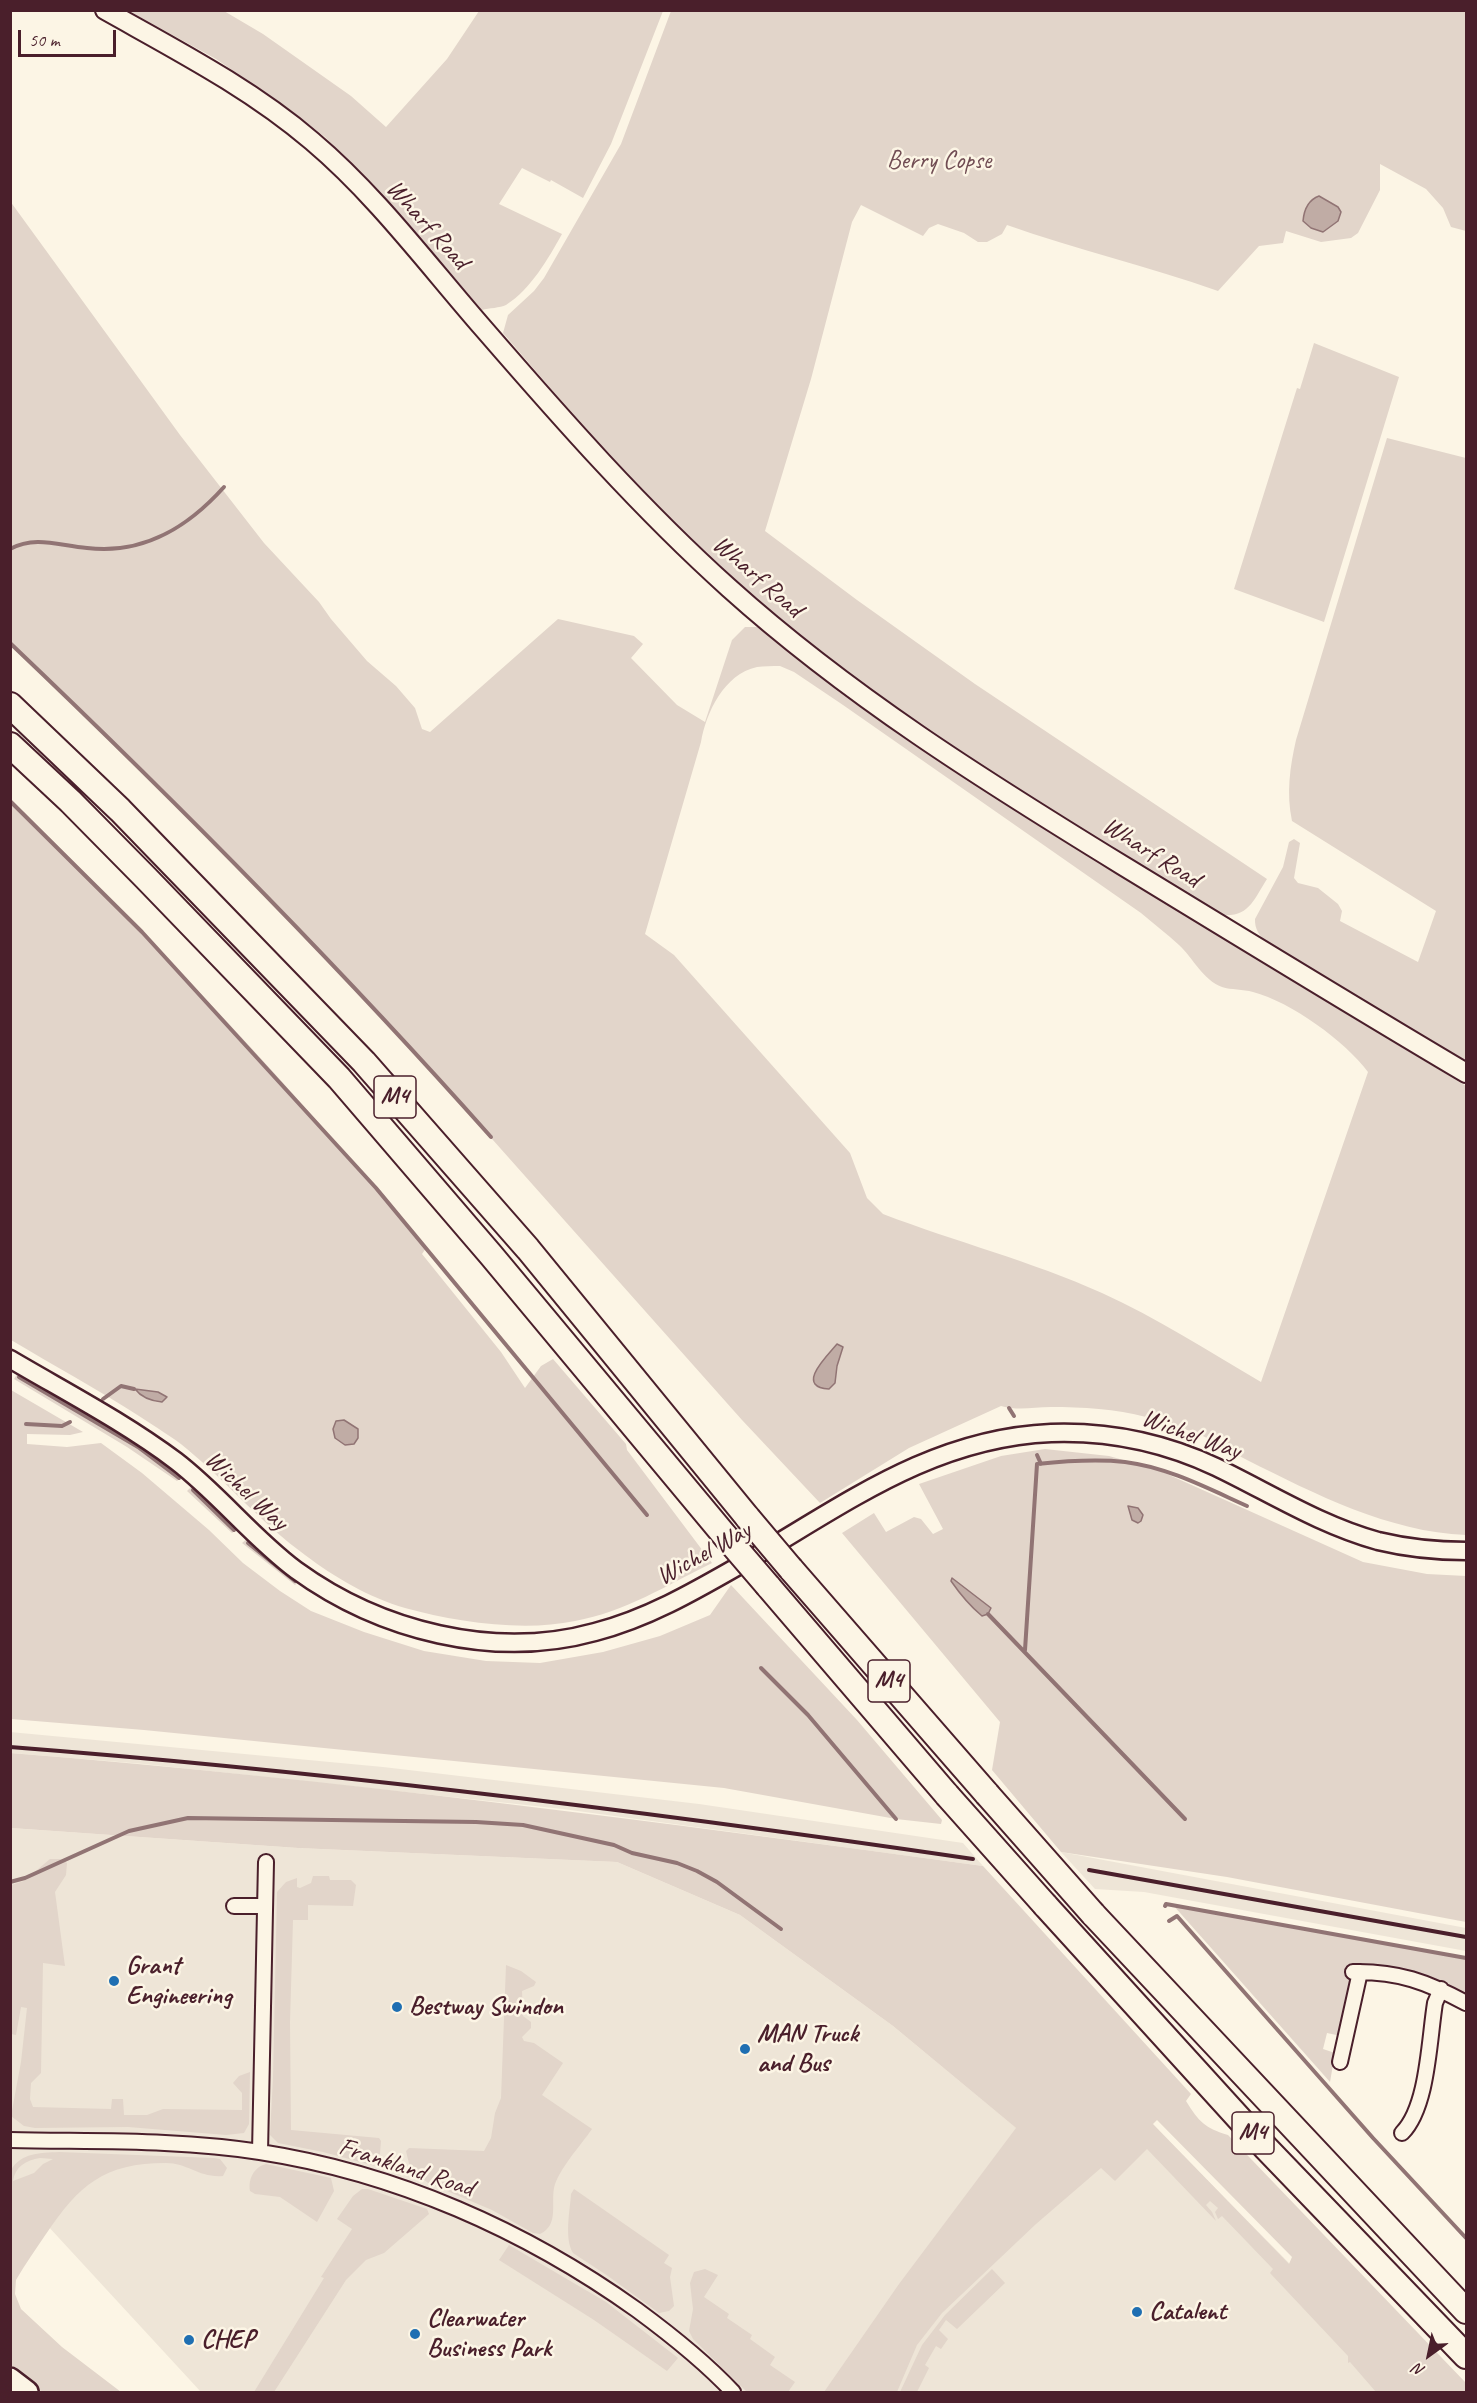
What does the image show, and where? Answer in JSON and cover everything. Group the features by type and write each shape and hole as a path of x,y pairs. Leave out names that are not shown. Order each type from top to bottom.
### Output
{"highway":[{"name":"M4","path":"10,705 120,810 364,1062 528,1249 748,1518 987,1794 1093,1914 1467,2312"},
{"name":"M4","path":"10,745 70,801 339,1078 947,1796 1266,2148 1467,2356"}],"main road":[{"name":"Wharf Road","path":"105,10 233,83 289,123 327,154 376,205 558,412 653,515 730,589 813,658 884,712 977,776 1467,1073"},
{"path":"10,2379 27,2392"}],"street":[{"name":"Wichel Way","path":"10,1359 160,1450 204,1485 280,1557 339,1597 374,1614 400,1623 430,1632 477,1640 521,1642 568,1638 596,1632 632,1619 686,1596 913,1467 954,1450 1012,1436 1085,1434 1144,1441 1213,1466 1305,1513 1346,1530 1379,1541 1416,1548 1467,1551"},
{"path":"260,2152 266,1862"},
{"path":"234,1906 264,1906"},
{"path":"1340,2062 1356,1972 1408,1978 1430,1984 1467,2003"},
{"path":"1402,2133 1412,2121 1419,2103 1435,2003 1441,1989"},
{"name":"Frankland Road","path":"10,2140 134,2141 260,2152 304,2161 395,2186 450,2206 510,2233 556,2258 622,2300 671,2335 713,2370 733,2392"}],"shaded area":[{"path":"1319,196 1338,207 1341,212 1338,221 1323,232 1311,228 1303,221 1307,206"},
{"path":"837,1344 843,1347 835,1383 829,1389 819,1387 814,1383 816,1370"},
{"path":"135,1389 158,1392 167,1397 162,1402 154,1401"},
{"path":"344,1420 358,1429 358,1438 354,1444 345,1445 335,1438 333,1429 336,1421"},
{"path":"1128,1506 1138,1508 1143,1515 1141,1521 1138,1523 1132,1520"},
{"path":"952,1578 991,1608 988,1614 982,1616 973,1608 951,1581"},
{"path":"10,1732 383,1767 699,1804 963,1843 983,1866 563,1809 144,1764 11,1753"},
{"path":"11,1828 298,1848 617,1862 740,1915 893,2026 1044,2151 1156,2128 1416,2392 201,2392 11,2186"},
{"path":"1061,1852 1466,1928 1466,1951 1144,1892 1095,1889"}],"green space":[{"path":"129,11 224,11 263,34 351,96 386,127 447,59 479,11 663,11 611,144 583,198 551,180 550,182 522,168 499,204 562,234 545,263 523,291 506,305 482,310 381,195 325,137 285,106 216,59"},
{"name":"Berry Copse","path":"671,11 1466,11 1466,231 1451,227 1443,208 1426,189 1380,164 1380,190 1358,233 1351,238 1321,242 1286,231 1283,243 1259,246 1218,291 1007,225 1002,234 987,242 978,242 964,233 938,224 929,228 923,236 861,205 852,222 811,379 765,531 975,684 1267,879 1250,906 1244,910 1230,915 1221,915 970,759 872,693 825,657 738,583 656,503 503,333 508,315 534,291 544,278 621,144"},
{"path":"10,201 180,435 264,543 319,602 367,661 396,686 415,708 422,729 430,732 558,619 634,636 643,644 631,658 677,705 705,722 732,640 745,627 762,627 868,712 914,744 1244,952 1466,1086 1466,1535 1409,1527 1353,1509 1273,1473 1203,1436 1168,1423 1123,1412 1075,1407 1020,1409 1001,1406 909,1448 820,1503 742,1420 404,1040 275,903 163,789 11,643","holes":["780,666 794,672 1141,913 1179,945 1215,984 1249,991 1284,1004 1332,1036 1368,1072 1261,1382 1163,1324 1102,1293 1048,1271 883,1214 867,1198 850,1153 674,955 645,934 703,731 718,696 735,678 757,667"]},
{"path":"1314,343 1399,377 1324,622 1234,589 1297,388 1300,389"},
{"path":"1387,438 1466,458 1466,1063 1266,942 1258,932 1255,919 1283,867 1289,842 1294,839 1300,843 1294,878 1298,883 1318,888 1338,904 1342,911 1340,921 1418,962 1436,911 1292,821 1290,811 1290,780 1296,740"},
{"path":"10,801 172,963 327,1132 426,1248 422,1254 501,1352 525,1388 541,1366 553,1359 626,1444 627,1450 712,1563 645,1597 611,1611 555,1624 534,1626 490,1624 446,1617 392,1604 340,1579 289,1543 176,1440 107,1396 11,1340"},
{"path":"19,1371 131,1437 183,1475 177,1481 127,1447 14,1379"},
{"path":"11,1390 83,1432 70,1435 27,1434 27,1444 67,1447 101,1443 142,1473 209,1530 243,1563 311,1611 364,1632 424,1651 486,1661 540,1663 603,1652 660,1636 710,1615 731,1585 857,1720 942,1820 941,1824 896,1819 724,1788 144,1730 11,1719"},
{"path":"1045,1449 1109,1456 1156,1469 1363,1562 1427,1574 1466,1576 1466,1922 1227,1877 1061,1852 992,1770 1000,1722 842,1533 874,1513 886,1532 914,1517 921,1519 933,1534 943,1529 919,1484 1001,1456"},
{"path":"194,1484 239,1528 232,1533 187,1491"},
{"path":"249,1537 299,1581 295,1585 242,1543"},
{"path":"10,1753 254,1775 376,1789 619,1818 983,1866 1191,2094 1186,2101 1199,2119 1208,2127 1228,2135 1466,2383 1466,2392 1376,2392 1350,2362 1348,2363 1348,2356 1270,2273 1273,2269 1222,2216 1218,2219 1215,2212 1218,2208 1210,2201 1206,2205 1216,2221 1147,2149 1115,2181 1101,2168 1036,2224 942,2313 917,2345 897,2392 824,2392 899,2284 1016,2128 893,2026 740,1915 617,1862 298,1848 11,1828","holes":["1157,2120 1292,2257 1289,2264 1153,2124"]},
{"path":"50,1859 60,1859 67,1863 66,1875 55,1892 65,1966 43,1963 41,2073 31,2083 30,2099 33,2107 111,2109 112,2099 123,2099 124,2115 147,2115 163,2109 242,2110 242,2093 233,2083 239,2076 250,2072 249,2124 244,2133 226,2135 128,2127 35,2128 24,2126 11,2116 21,2062 27,2008 21,2007 16,2035 11,2034 11,1885 24,1881"},
{"path":"313,1876 329,1876 330,1880 351,1880 356,1885 353,1906 308,1905 308,1920 293,1920 290,2022 291,2130 379,2138 381,2141 380,2154 369,2157 359,2155 375,2166 278,2143 270,2135 277,1892 286,1882 297,1878 297,1887 300,1888 311,1883"},
{"path":"1173,1905 1466,1958 1466,1997 1410,1973 1382,1967 1350,1965 1349,1977 1353,1980 1341,2036 1327,2033 1323,2049 1335,2053 1330,2082"},
{"path":"506,1965 521,1971 536,1982 534,1986 522,1991 523,2016 531,2022 531,2028 522,2037 524,2041 534,2043 563,2063 542,2095 592,2129 556,2181 552,2220 546,2230 540,2234 533,2233 492,2210 428,2183 410,2168 406,2151 409,2148 484,2151 491,2138 495,2113 501,2098"},
{"path":"39,2153 214,2158 220,2159 227,2168 223,2176 215,2176 181,2165 144,2164 126,2167 95,2180 70,2202 58,2217 16,2280 15,2294 21,2309 62,2347 121,2392 42,2392 11,2365 11,2170 15,2164 26,2157","holes":["40,2158 53,2159 43,2164 34,2173 13,2181 16,2172 26,2162"]},
{"path":"266,2164 331,2178 334,2191 317,2222 280,2197 255,2194 250,2191 253,2174"},
{"path":"362,2189 427,2209 429,2214 384,2253 366,2260 346,2280 274,2392 254,2392 324,2278 321,2277 352,2229 337,2219 353,2196"},
{"path":"574,2189 669,2255 664,2263 672,2268 670,2277 674,2306 669,2311 659,2313 573,2253 570,2247 568,2224 571,2194"},
{"path":"509,2245 606,2302 678,2358 667,2371 594,2320 499,2260"},
{"path":"705,2269 718,2275 704,2297 729,2314 727,2318 752,2335 750,2339 775,2357 770,2365 795,2382 788,2392 747,2392 693,2339 689,2331 693,2309 690,2283 694,2272"},
{"path":"992,2269 1005,2283 957,2329 946,2320 939,2330 948,2339 941,2349 936,2346 925,2365 929,2368 917,2392 900,2392 922,2345 945,2315"}],"waterway":[{"path":"10,549 39,542 108,549 146,542 180,526 224,487"},
{"path":"10,643 256,885 491,1137"},
{"path":"10,801 142,932 376,1188 647,1515"},
{"path":"19,1377 138,1447 179,1478"},
{"path":"103,1399 121,1386 134,1389"},
{"path":"1009,1408 1014,1416"},
{"path":"26,1424 62,1426 70,1422"},
{"path":"1037,1455 1041,1464"},
{"path":"1025,1650 1037,1464 1092,1461 1141,1465 1188,1480 1247,1506"},
{"path":"193,1490 234,1530"},
{"path":"248,1543 295,1581"},
{"path":"988,1614 1185,1819"},
{"path":"761,1668 808,1715 896,1819"},
{"path":"10,1882 25,1878 129,1831 188,1818 476,1822 523,1825 614,1845 632,1853 677,1863 717,1882 781,1929"},
{"path":"1165,1906 1166,1904 1466,1958"},
{"path":"1169,1921 1177,1916 1373,2138 1466,2238"}],"railway":[{"path":"10,1747 252,1768 493,1795 733,1825 973,1859"},
{"path":"1089,1870 1466,1937"}],"place":[{"name":"Grant Engineering","path":"114,1981"},
{"name":"Bestway Swindon","path":"397,2007"},
{"name":"MAN Truck and Bus","path":"745,2049"},
{"name":"Catalent","path":"1137,2312"},
{"name":"Clearwater Business Park","path":"415,2334"},
{"name":"CHEP","path":"189,2340"}]}
